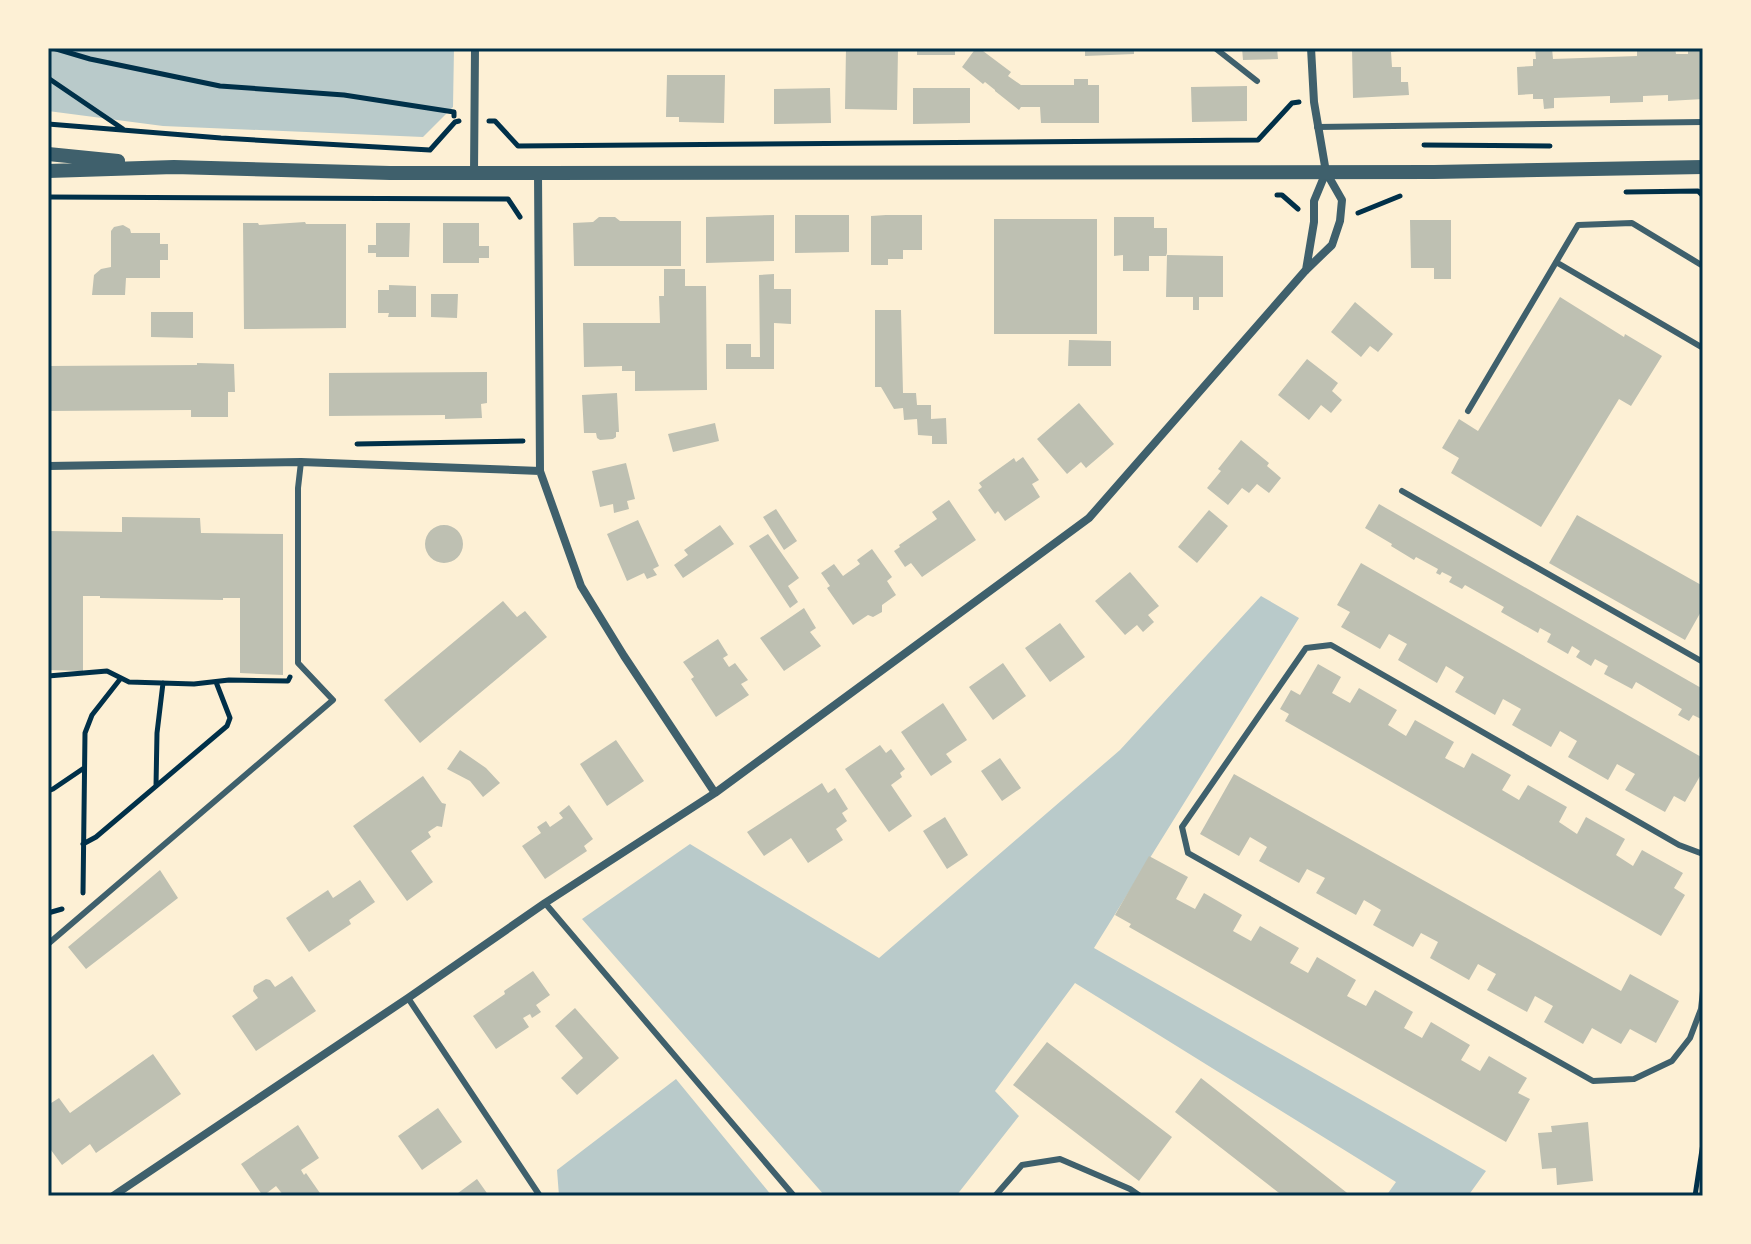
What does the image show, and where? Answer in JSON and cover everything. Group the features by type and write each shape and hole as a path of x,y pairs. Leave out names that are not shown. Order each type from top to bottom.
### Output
{"street":[{"path":"474,173 475,48"},
{"path":"113,1196 545,903 715,793 1089,518 1305,271 1332,245 1340,221 1342,200 1326,172 1317,127 1311,48"},
{"path":"48,154 174,167"},
{"path":"48,171 174,167 390,173 1701,170"},
{"path":"1305,271 1314,222 1314,201 1326,172"},
{"path":"538,173 540,471 581,586 715,793"},
{"path":"48,466 301,462 540,471"}],"lane":[{"path":"1215,48 1257,81"},
{"path":"1317,127 1703,122"},
{"path":"1468,411 1578,225 1632,223 1703,266"},
{"path":"1556,262 1703,348"},
{"path":"48,944 333,700 298,663 298,488 301,462"},
{"path":"1402,491 1703,662"},
{"path":"1703,854 1679,845 1331,645 1306,648 1182,827 1188,853 1593,1081 1634,1079 1672,1061 1690,1038 1701,1009 1703,991"},
{"path":"545,903 794,1196"},
{"path":"408,998 540,1196"},
{"path":"995,1196 1022,1165 1060,1159 1140,1196"}],"path":[{"path":"48,124 430,150 458,122 454,112 344,95 220,86 90,59 53,48"},
{"path":"48,78 124,129"},
{"path":"487,121 495,121 518,146 1258,140 1292,103 1314,102"},
{"path":"1418,145 1564,146"},
{"path":"48,197 508,199 520,217 525,217"},
{"path":"48,676 107,671 129,682 194,684 288,681 298,663"},
{"path":"83,893 85,733 87,724 121,678"},
{"path":"83,844 96,837 227,726 230,718 216,682"},
{"path":"156,786 157,733 163,683"},
{"path":"48,791 84,768"},
{"path":"1695,1196 1703,1143"}],"shaded area":[{"path":"48,48 454,48 453,107 423,137 163,126 48,111"},
{"path":"1261,596 1299,618 1094,948 1486,1171 1468,1196 1386,1196 1396,1182 1075,983 995,1091 1019,1116 956,1196 825,1196 582,919 690,844 879,958 1120,750"},
{"path":"676,1079 772,1196 559,1196 557,1170"}],"building":[{"path":"846,48 898,48 897,110 845,109"},
{"path":"917,48 955,48 955,55 917,55"},
{"path":"976,48 1011,72 1008,76 1021,85 1074,85 1074,79 1088,79 1088,85 1099,85 1099,123 1041,123 1040,107 1021,107 1019,110 962,67"},
{"path":"1085,48 1134,48 1134,54 1085,56"},
{"path":"1242,48 1277,48 1278,59 1243,60"},
{"path":"1352,48 1401,48 1401,51 1391,52 1392,67 1401,67 1401,82 1408,82 1409,95 1353,98"},
{"path":"1535,48 1552,48 1553,59 1637,56 1637,48 1675,48 1676,54 1688,54 1688,48 1703,48 1703,99 1668,101 1668,95 1643,96 1643,102 1610,103 1610,96 1554,98 1554,108 1544,109 1543,99 1533,99 1533,94 1518,95 1517,67 1533,66"},
{"path":"667,75 725,75 724,123 679,122 679,117 666,117"},
{"path":"1247,86 1247,121 1192,122 1191,87"},
{"path":"830,88 831,123 774,124 774,89"},
{"path":"913,88 970,88 970,123 913,124"},
{"path":"774,215 774,261 706,263 706,217"},
{"path":"795,215 849,215 849,252 795,253"},
{"path":"922,215 922,250 903,250 903,259 888,259 888,265 871,265 871,216"},
{"path":"599,217 615,217 620,221 681,221 681,266 574,266 573,223 593,222"},
{"path":"1114,217 1154,217 1154,228 1167,228 1166,256 1149,256 1149,271 1123,271 1123,255 1114,256"},
{"path":"994,219 1097,219 1097,334 994,334"},
{"path":"1410,220 1451,220 1451,279 1434,279 1434,268 1411,268"},
{"path":"243,223 346,224 346,328 244,329"},
{"path":"376,223 410,223 409,257 376,257 376,253 368,253 368,245 376,245"},
{"path":"443,223 479,223 479,246 489,246 489,258 479,258 479,263 443,263"},
{"path":"123,225 131,233 160,233 160,244 168,244 168,260 160,260 160,278 126,278 125,295 92,295 94,275 101,269 111,267 111,231"},
{"path":"1167,255 1223,256 1223,297 1199,297 1199,310 1193,310 1193,297 1166,297"},
{"path":"664,269 685,269 685,286 706,286 707,390 635,391 635,371 622,371 622,366 584,367 583,323 660,323 659,296 664,296"},
{"path":"774,274 774,289 791,289 791,324 774,323 774,369 726,369 726,344 751,344 751,357 760,357 759,275"},
{"path":"389,285 416,286 416,317 388,317 389,313 378,313 378,290 389,290"},
{"path":"431,294 458,294 457,318 431,317"},
{"path":"1560,297 1624,337 1625,334 1662,356 1631,406 1619,399 1541,527 1451,473 1459,458 1442,448 1459,419 1478,431"},
{"path":"1355,302 1393,334 1378,352 1370,346 1361,357 1331,332"},
{"path":"875,310 901,310 903,393 916,393 917,405 931,405 931,419 946,418 947,444 932,444 932,436 918,435 917,419 904,420 903,408 894,409 881,387 875,387"},
{"path":"151,312 193,312 193,338 151,337"},
{"path":"1069,340 1111,341 1111,366 1068,366"},
{"path":"1307,359 1338,383 1332,391 1342,400 1331,413 1321,405 1309,420 1278,395"},
{"path":"234,364 235,392 228,392 228,417 191,417 191,410 48,411 48,366"},
{"path":"487,372 487,403 481,404 482,418 445,419 445,415 329,416 329,373"},
{"path":"617,393 619,432 616,432 616,437 600,440 596,433 584,433 582,395"},
{"path":"1079,403 1114,444 1086,468 1081,462 1067,474 1037,439"},
{"path":"715,423 719,441 673,452 668,434"},
{"path":"1241,440 1269,463 1267,466 1281,478 1269,493 1257,484 1249,493 1242,488 1228,505 1207,488"},
{"path":"1023,457 1039,480 1032,484 1040,497 1005,521 998,511 995,514 978,490 982,487 979,483 1014,458 1016,462"},
{"path":"626,463 635,499 627,501 629,509 614,513 613,504 600,507 592,471"},
{"path":"949,500 976,540 922,577 911,563 905,567 894,551 937,519 932,512"},
{"path":"1379,504 1703,689 1701,719 1693,715 1689,721 1678,715 1682,709 1636,682 1632,689 1604,674 1608,666 1595,659 1591,666 1576,657 1580,651 1572,646 1568,654 1547,642 1551,634 1540,628 1538,633 1501,612 1504,607 1465,585 1462,589 1449,582 1452,577 1442,572 1440,575 1436,573 1438,569 1416,557 1414,560 1391,546 1365,528"},
{"path":"776,509 797,541 784,550 763,517"},
{"path":"1209,510 1228,526 1197,563 1178,547"},
{"path":"1577,515 1703,586 1703,608 1685,640 1549,563"},
{"path":"122,517 200,518 201,533 283,534 283,675 240,673 240,598 83,596 83,671 48,670 48,531 122,532"},
{"path":"638,520 659,566 653,569 657,575 647,579 644,573 627,581 607,534"},
{"path":"444,525 457,531 463,544 457,557 444,563 431,557 425,544 431,531"},
{"path":"720,525 734,544 683,578 674,565 688,555 684,550"},
{"path":"768,534 799,578 788,586 798,602 790,608 749,546"},
{"path":"872,549 892,577 887,581 896,595 882,605 882,612 873,617 868,615 853,625 827,588 830,586 821,573 834,564 843,576 860,564 857,560"},
{"path":"1361,563 1703,758 1703,771 1685,802 1674,796 1665,812 1625,790 1635,774 1617,764 1608,780 1568,757 1577,741 1560,731 1551,747 1512,725 1521,709 1503,699 1495,715 1455,692 1464,677 1446,666 1437,683 1398,660 1407,644 1389,634 1380,649 1341,627 1350,612 1337,605"},
{"path":"1130,572 1159,606 1148,615 1154,622 1143,632 1137,625 1125,635 1095,601"},
{"path":"503,601 517,617 525,611 547,637 420,743 384,700"},
{"path":"804,608 816,628 810,632 821,646 784,671 760,638"},
{"path":"1060,623 1085,657 1050,682 1025,648"},
{"path":"718,639 728,655 723,658 729,667 735,663 748,680 741,684 749,695 716,717 683,662"},
{"path":"1003,663 1026,696 993,720 969,687"},
{"path":"1318,664 1341,677 1332,693 1350,703 1359,688 1397,710 1388,725 1406,736 1415,720 1454,742 1445,758 1464,768 1472,753 1511,775 1502,790 1519,800 1528,785 1567,807 1559,822 1577,834 1586,817 1625,839 1616,855 1633,866 1642,850 1683,873 1674,888 1685,895 1661,936 1285,721 1289,714 1280,709 1291,690 1300,695"},
{"path":"943,703 967,740 946,754 952,762 931,776 901,732"},
{"path":"616,740 644,781 607,806 580,764"},
{"path":"880,745 886,753 891,749 905,769 900,773 902,777 891,785 912,816 889,832 845,769"},
{"path":"460,750 486,768 500,783 483,797 470,781 447,769"},
{"path":"1000,758 1021,788 1002,801 981,771"},
{"path":"1234,774 1621,991 1630,974 1679,1001 1656,1043 1630,1029 1621,1044 1592,1028 1583,1044 1544,1022 1553,1006 1535,996 1527,1012 1487,990 1496,974 1478,964 1469,980 1430,958 1438,942 1421,933 1413,947 1373,925 1381,910 1364,900 1356,915 1316,893 1325,878 1307,869 1299,883 1259,861 1267,847 1250,837 1239,856 1200,834"},
{"path":"423,776 442,803 446,804 442,827 437,826 428,832 431,837 411,851 433,882 407,901 353,826"},
{"path":"822,783 828,793 835,788 848,809 842,813 847,821 836,829 843,840 808,863 791,838 764,856 747,832"},
{"path":"569,805 593,839 584,846 587,851 545,879 522,846 541,833 537,827 546,821 550,827 563,818 559,813"},
{"path":"945,817 968,855 947,869 923,831"},
{"path":"1149,856 1188,877 1176,899 1195,909 1204,893 1242,915 1233,931 1251,941 1260,926 1299,948 1290,963 1308,973 1317,957 1356,980 1347,996 1366,1006 1375,990 1413,1012 1404,1028 1422,1038 1431,1022 1470,1045 1461,1060 1480,1071 1489,1056 1527,1078 1518,1093 1530,1099 1506,1142 1129,927 1131,924 1115,915"},
{"path":"160,870 178,898 86,969 68,947"},
{"path":"360,880 375,902 349,920 351,924 309,952 286,918 328,890 333,898"},
{"path":"533,971 550,995 536,1005 541,1012 532,1018 530,1014 523,1018 529,1027 496,1049 473,1016"},
{"path":"292,976 316,1011 256,1051 232,1016 258,998 253,991 254,986 266,979 275,987"},
{"path":"575,1008 619,1058 577,1095 561,1078 583,1058 555,1026"},
{"path":"1047,1042 1172,1137 1139,1181 1013,1085"},
{"path":"153,1054 181,1094 96,1153 90,1144 62,1165 48,1146 48,1105 59,1098 70,1113"},
{"path":"1201,1078 1351,1196 1283,1196 1175,1112"},
{"path":"438,1108 462,1142 422,1170 398,1136"},
{"path":"1588,1122 1593,1181 1557,1185 1556,1168 1542,1169 1538,1133 1552,1132 1551,1126"},
{"path":"298,1125 319,1158 301,1170 322,1196 284,1196 276,1186 263,1196 241,1164"},
{"path":"477,1179 489,1196 454,1196"}]}
